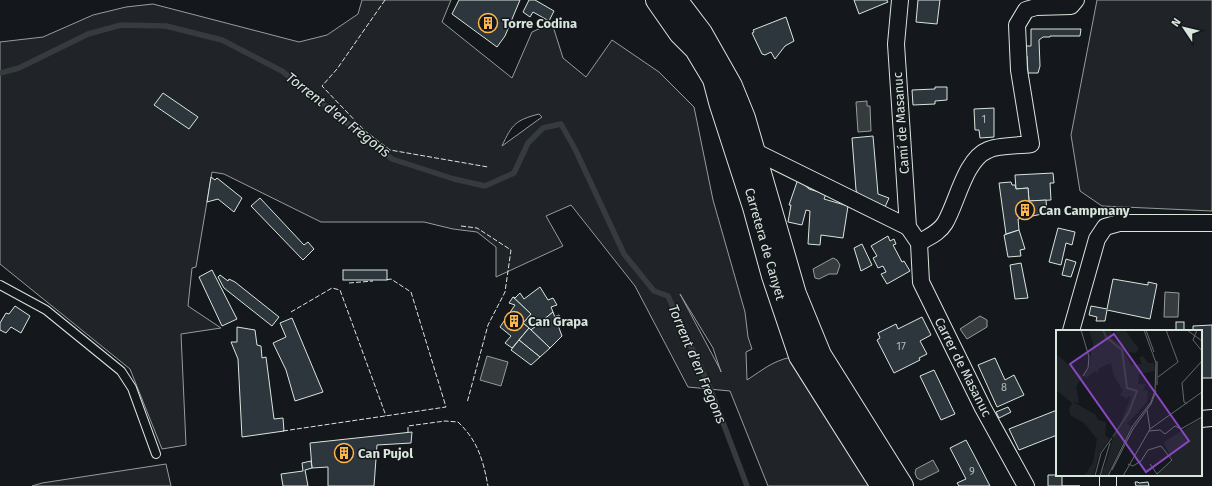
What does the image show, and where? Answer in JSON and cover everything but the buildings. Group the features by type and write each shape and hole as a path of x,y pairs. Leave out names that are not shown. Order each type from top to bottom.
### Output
{"street":[{"name":"Carretera de Canyet","path":"657,0 680,33 696,49 714,79 754,207 773,276 800,356 882,486"},
{"name":"Carretera de Canyet","path":"676,0 701,33 731,86 754,151 795,294 820,355 902,486"},
{"name":"Camí de Masanuc","path":"900,0 896,44 908,227 918,243"},
{"path":"918,243 937,232 945,223 966,175 976,158 988,150 1031,144 1019,70 1017,25 1026,10 1036,7 1071,6 1076,0"},
{"path":"714,79 725,90 745,148 754,151 908,227"},
{"path":"1071,330 1097,239 1105,227 1119,223 1212,223"},
{"name":"Carrer de Masanuc","path":"918,243 921,282 983,408 1026,486"}],"lane":[{"path":"0,285 46,310 121,371 132,388 156,454"}],"shaded area":[{"path":"362,0 451,0 442,22 512,78 532,32 552,23 563,58 586,77 612,40 659,72 694,107 713,200 745,312 748,337 752,349 746,352 747,380 763,369 791,357 869,486 768,486 730,391 688,387 635,286 571,205 546,216 563,246 496,277 496,247 477,232 453,229 424,222 321,222 224,174 212,172 196,267 192,268 188,306 221,328 181,334 186,445 162,449 130,369 0,264 0,42 43,37 93,15 126,7 153,4 299,42 327,35 358,14","holes":["539,114 542,117 502,146 512,128 516,124 525,118","680,294 713,348 720,369"]},
{"path":"1097,0 1212,0 1212,211 1102,206 1080,191 1071,135"},
{"path":"867,101 867,106 870,106 871,131 858,132 856,102"},
{"path":"833,258 837,260 840,265 837,274 829,274 819,279 815,278 813,269"},
{"path":"1165,292 1179,293 1178,317 1164,317"},
{"path":"980,316 987,320 987,327 967,339 960,329"},
{"path":"487,356 508,362 501,386 480,380"},
{"path":"933,460 939,471 921,480 917,478 915,473 916,469"},
{"path":"166,464 171,486 32,486 42,483"}],"waterway":[{"name":"Torrent d'en Fregons","path":"0,73 19,68 88,34 121,25 166,26 222,40 282,71 392,159 454,179 485,186 514,173 528,143 543,128 561,124 575,149 624,254 654,291 668,296 710,388 747,486"}],"fence":[{"path":"385,0 337,69 322,86 365,131 390,150 488,167"},
{"path":"461,226 477,228 511,250 505,292 488,325 467,403"},
{"path":"283,431 446,407 411,292 391,279 385,280"},
{"path":"349,283 373,281"},
{"path":"291,312 332,288 340,290 386,416"},
{"path":"408,432 408,426 445,421 458,422 465,429 479,451 488,486"}],"place":[{"name":"Torre Codina","path":"488,23"},
{"name":"Can Campmany","path":"1025,210"},
{"name":"Can Grapa","path":"514,321"},
{"name":"Can Pujol","path":"344,453"}]}
